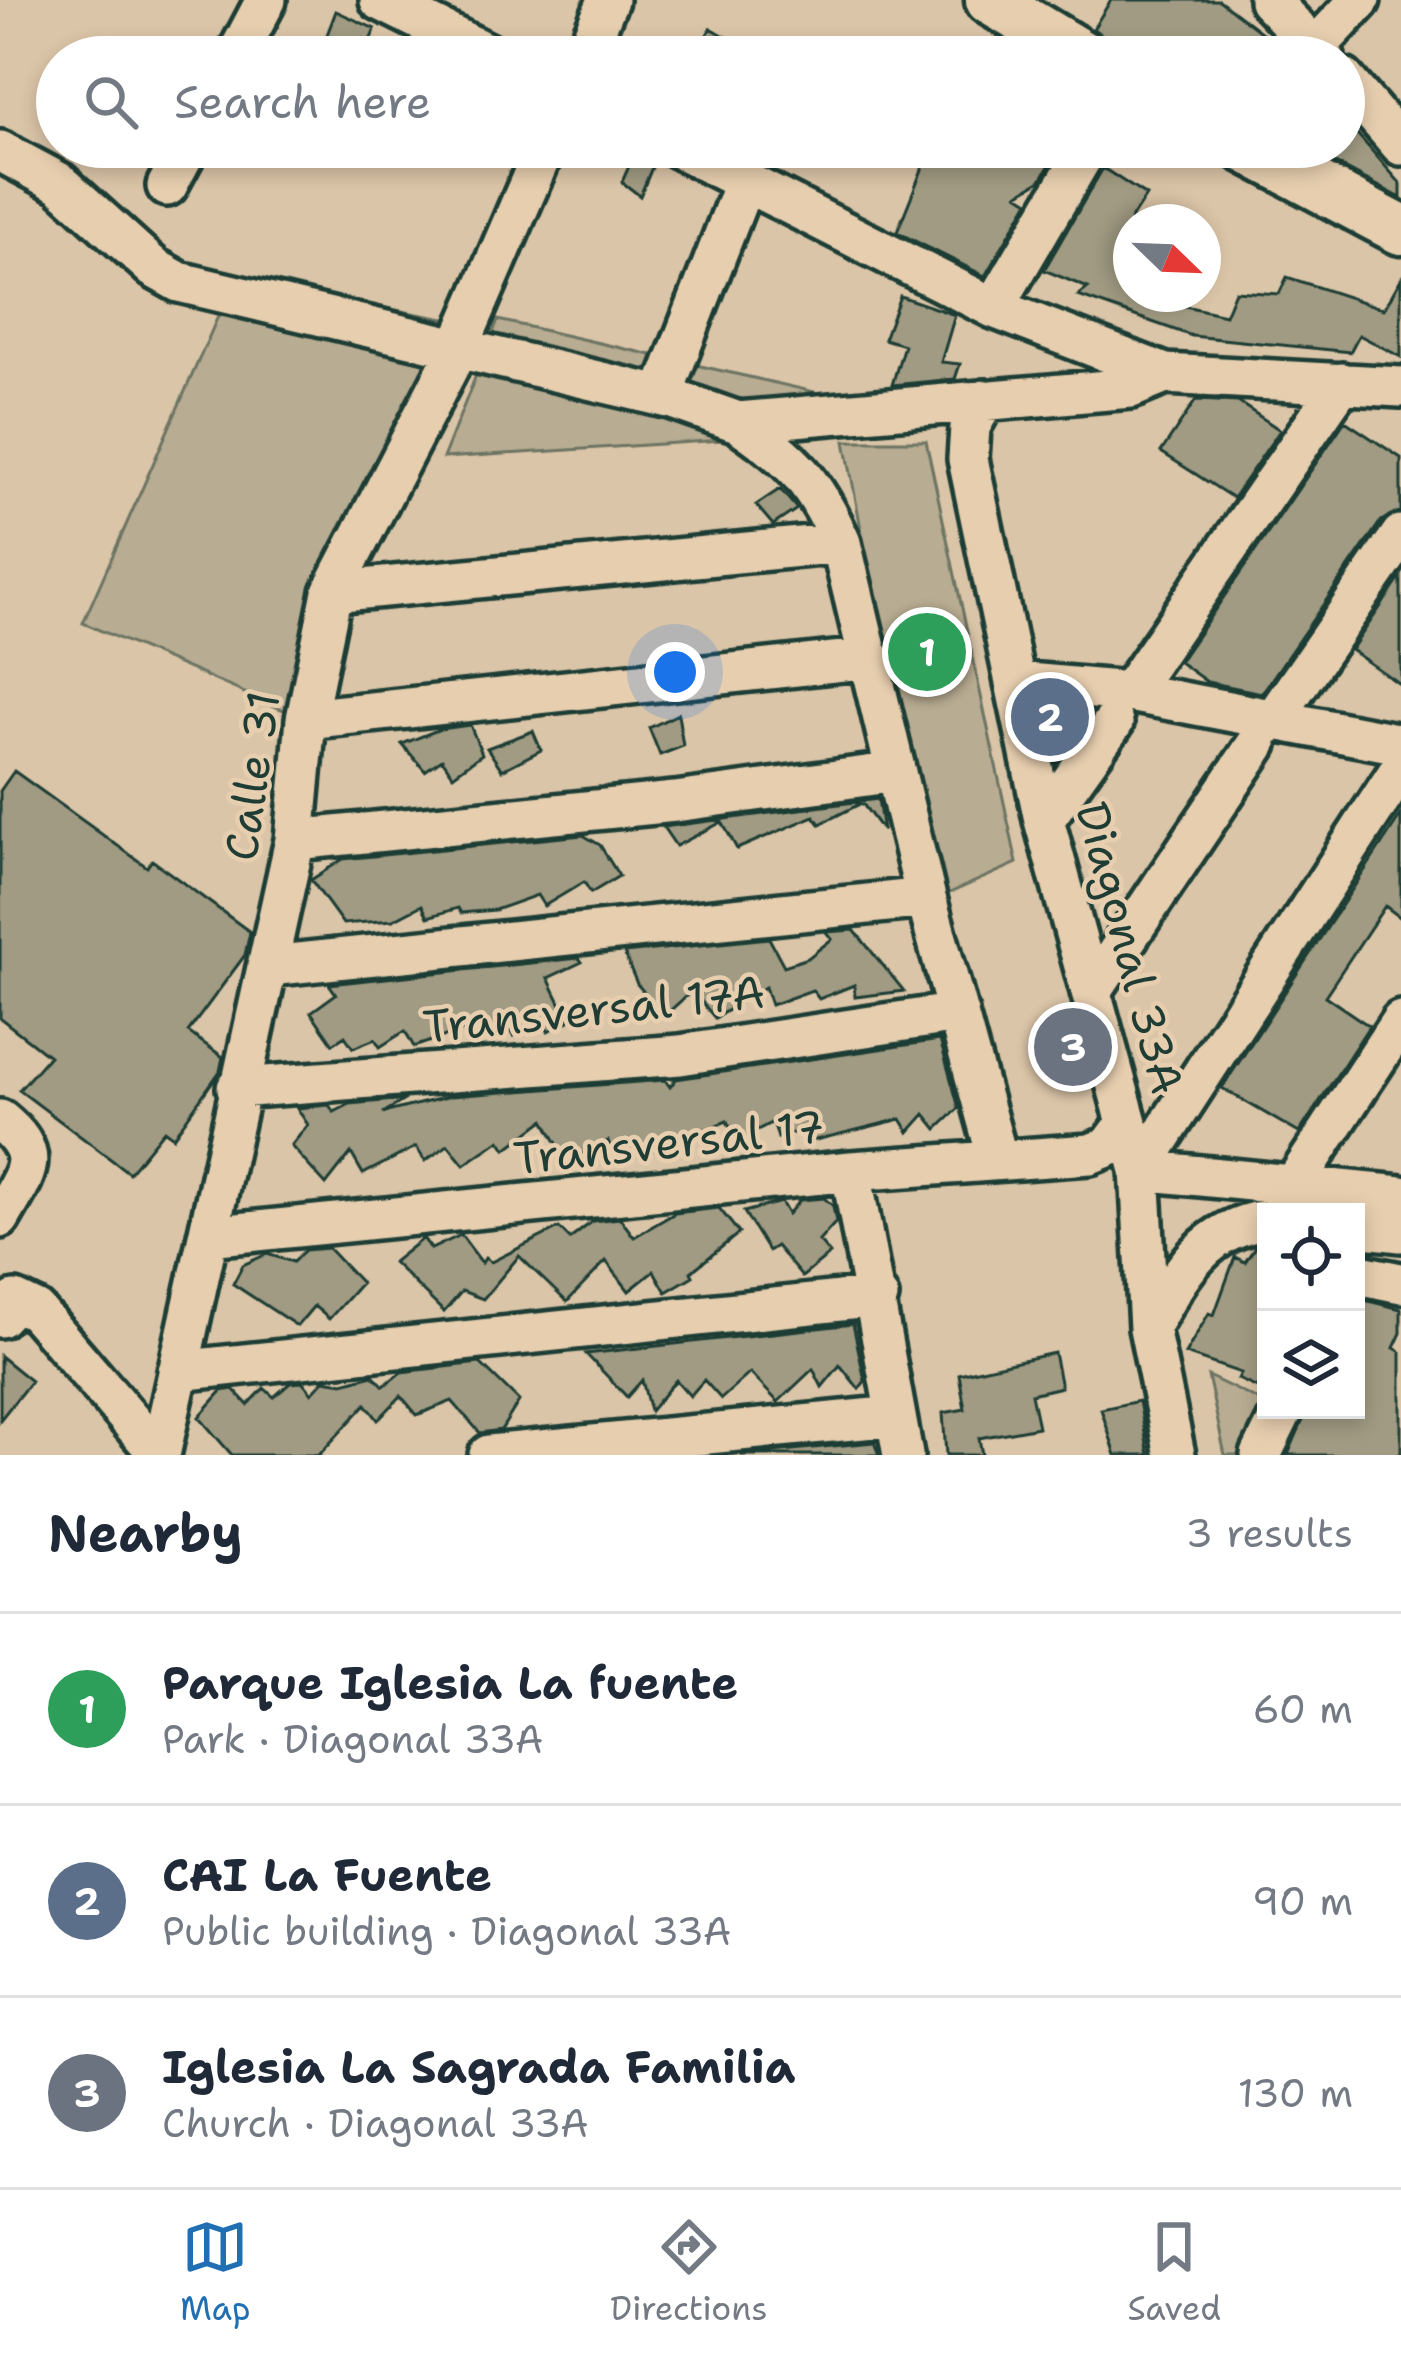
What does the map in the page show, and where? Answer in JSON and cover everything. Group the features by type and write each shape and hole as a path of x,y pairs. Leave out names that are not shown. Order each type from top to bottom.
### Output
{"main road":[{"path":"996,4 1050,36"},
{"path":"1284,168 1401,230"}],"street":[{"path":"247,36 266,0"},
{"path":"380,0 452,36"},
{"path":"593,36 608,0"},
{"path":"1269,0 1304,36"},
{"path":"1332,36 1360,0"},
{"path":"996,4 1027,36"},
{"path":"1365,104 1401,145"},
{"path":"0,152 60,183 154,268 179,282 458,349 669,392 738,422 785,454 820,492 841,543 926,898 998,1160"},
{"path":"167,186 177,168"},
{"name":"Calle 31","path":"160,1455 295,840 306,719 332,592 458,349 536,168"},
{"path":"719,168 994,308 1166,374 1401,387"},
{"path":"994,308 1076,168"},
{"path":"669,392 746,181"},
{"path":"738,422 1131,388 1166,374"},
{"path":"1044,820 1342,383"},
{"name":"Diagonal 33A","path":"985,400 970,427 968,459 1044,820 1140,1169 1149,1328 1175,1455"},
{"path":"1091,992 1401,535"},
{"path":"332,592 841,543"},
{"path":"306,719 871,658"},
{"path":"1016,682 1121,707 1399,759 1140,1169 1401,1196"},
{"path":"295,840 675,802 896,772"},
{"path":"269,966 926,898"},
{"name":"Transversal 17A","path":"237,1088 680,1055 958,1013"},
{"path":"1292,1186 1401,1021"},
{"path":"0,1120 26,1141 29,1153 26,1171 0,1218"},
{"name":"Transversal 17","path":"208,1236 851,1171 1090,1154 1110,1146 1127,1123"},
{"path":"851,1171 878,1298 903,1455"},
{"path":"1149,1328 1207,1241 1238,1224 1257,1221"},
{"path":"1365,1228 1401,1232"},
{"path":"1365,1276 1401,1283"},
{"path":"10,1298 160,1455"},
{"path":"178,1371 878,1298"},
{"path":"489,1455 895,1416"},
{"path":"1261,1455 1279,1419"}],"shaded area":[{"path":"234,280 466,323 293,714 83,623"},
{"path":"498,320 828,395 817,434 443,458"},
{"path":"845,441 926,441 1017,863 929,902"},
{"path":"1208,1376 1257,1400 1260,1419 1247,1455 1225,1455"}],"building":[{"path":"1111,0 1219,0 1262,33 1104,36 1093,29"},
{"path":"336,11 375,29 372,36 327,36"},
{"path":"1365,143 1401,184 1401,198 1345,168 1365,168"},
{"path":"628,168 652,168 640,196 622,182"},
{"path":"923,168 1048,168 1041,180 1018,194 1029,201 985,276 897,232"},
{"path":"1103,168 1146,196 1141,204 1113,204 1113,308 1078,296 1088,288 1044,270"},
{"path":"1287,277 1384,309 1401,279 1401,357 1359,335 1350,352 1192,336 1124,312 1225,315 1235,291 1279,294"},
{"path":"900,296 955,315 941,362 960,364 955,379 892,385 904,345 884,339"},
{"path":"1196,400 1238,402 1280,430 1233,498 1161,452"},
{"path":"1345,421 1401,458 1401,511 1381,521 1262,693 1207,682 1179,662"},
{"path":"780,489 797,509 773,525 756,505"},
{"path":"1401,577 1401,685 1351,650"},
{"path":"678,714 683,746 660,755 649,728"},
{"path":"470,725 482,754 453,775 442,759 425,771 402,744 440,729"},
{"path":"533,731 541,750 502,770 487,748"},
{"path":"14,771 147,867 152,860 250,932 245,955 188,1032 223,1057 220,1071 173,1137 164,1130 129,1173 19,1090 49,1056 0,1018 0,791"},
{"path":"878,799 883,831 862,803 820,824 814,816 737,849 722,822 676,846 663,827"},
{"path":"1401,815 1401,918 1385,906 1325,996 1369,1026 1299,1133 1222,1088"},
{"path":"583,835 600,845 619,876 591,893 584,882 544,906 537,895 495,910 461,913 458,908 428,917 422,905 393,920 343,924 311,880 343,859"},
{"path":"854,930 904,991 855,997 854,985 819,999 812,990 771,1005 765,987 715,1018 692,991 664,1016 637,984 624,953 769,938 784,966 808,958 832,939 826,932"},
{"path":"579,958 582,962 548,978 569,1021 548,1031 543,1019 514,1036 508,1026 467,1041 463,1030 414,1047 405,1031 380,1047 375,1039 353,1048 345,1036 333,1044 311,1012 336,994 329,984"},
{"path":"940,1040 959,1108 937,1129 925,1114 909,1132 901,1119 812,1141 810,1127 778,1138 773,1122 736,1141 727,1121 639,1156 635,1146 612,1150 608,1141 567,1162 544,1120 506,1149 500,1140 464,1165 448,1145 425,1161 416,1147 363,1174 351,1153 326,1185 291,1146 308,1125 297,1108 329,1105 334,1112 350,1104 406,1099 383,1113 451,1096 665,1080 670,1087 676,1079"},
{"path":"824,1198 833,1206 836,1222 819,1241 830,1254 802,1277 776,1246 768,1251 744,1212 781,1202 788,1214 800,1200"},
{"path":"719,1208 739,1233 691,1272 693,1276 666,1292 654,1271 629,1291 606,1261 567,1302 519,1256 483,1299 462,1291 444,1312 393,1262 423,1238 431,1249 461,1235 482,1263 559,1228 570,1239 593,1221 620,1218 634,1237 675,1213"},
{"path":"1255,1247 1257,1388 1238,1379 1241,1373 1185,1354 1209,1313 1214,1315 1235,1257 1245,1262"},
{"path":"328,1248 361,1283 329,1319 314,1306 297,1326 233,1284 243,1265 267,1254 293,1262 305,1250"},
{"path":"1365,1300 1401,1309 1401,1333 1394,1348 1401,1352 1401,1455 1288,1455 1303,1419 1365,1419"},
{"path":"853,1324 865,1381 859,1389 840,1365 822,1387 813,1369 778,1402 750,1373 721,1399 704,1380 690,1396 676,1380 650,1411 642,1380 627,1397 586,1354"},
{"path":"1054,1353 1061,1387 1031,1394 1038,1427 979,1438 982,1455 946,1455 943,1413 965,1409 959,1374"},
{"path":"0,1356 31,1381 0,1420"},
{"path":"480,1363 519,1401 501,1430 480,1433 452,1401 417,1415 401,1396 378,1420 366,1404 319,1455 232,1455 199,1417 222,1391 233,1389 248,1405 264,1388 274,1397 290,1383 303,1382 312,1393 324,1380 343,1383 373,1375 384,1386 401,1372"},
{"path":"1139,1401 1149,1455 1116,1455 1101,1409"},
{"path":"874,1442 879,1455 740,1455"}],"place":[{"name":"Parque Iglesia La fuente","path":"927,652"},
{"name":"CAI La Fuente","path":"1050,717"},
{"name":"Iglesia La Sagrada Familia","path":"1073,1047"}]}
